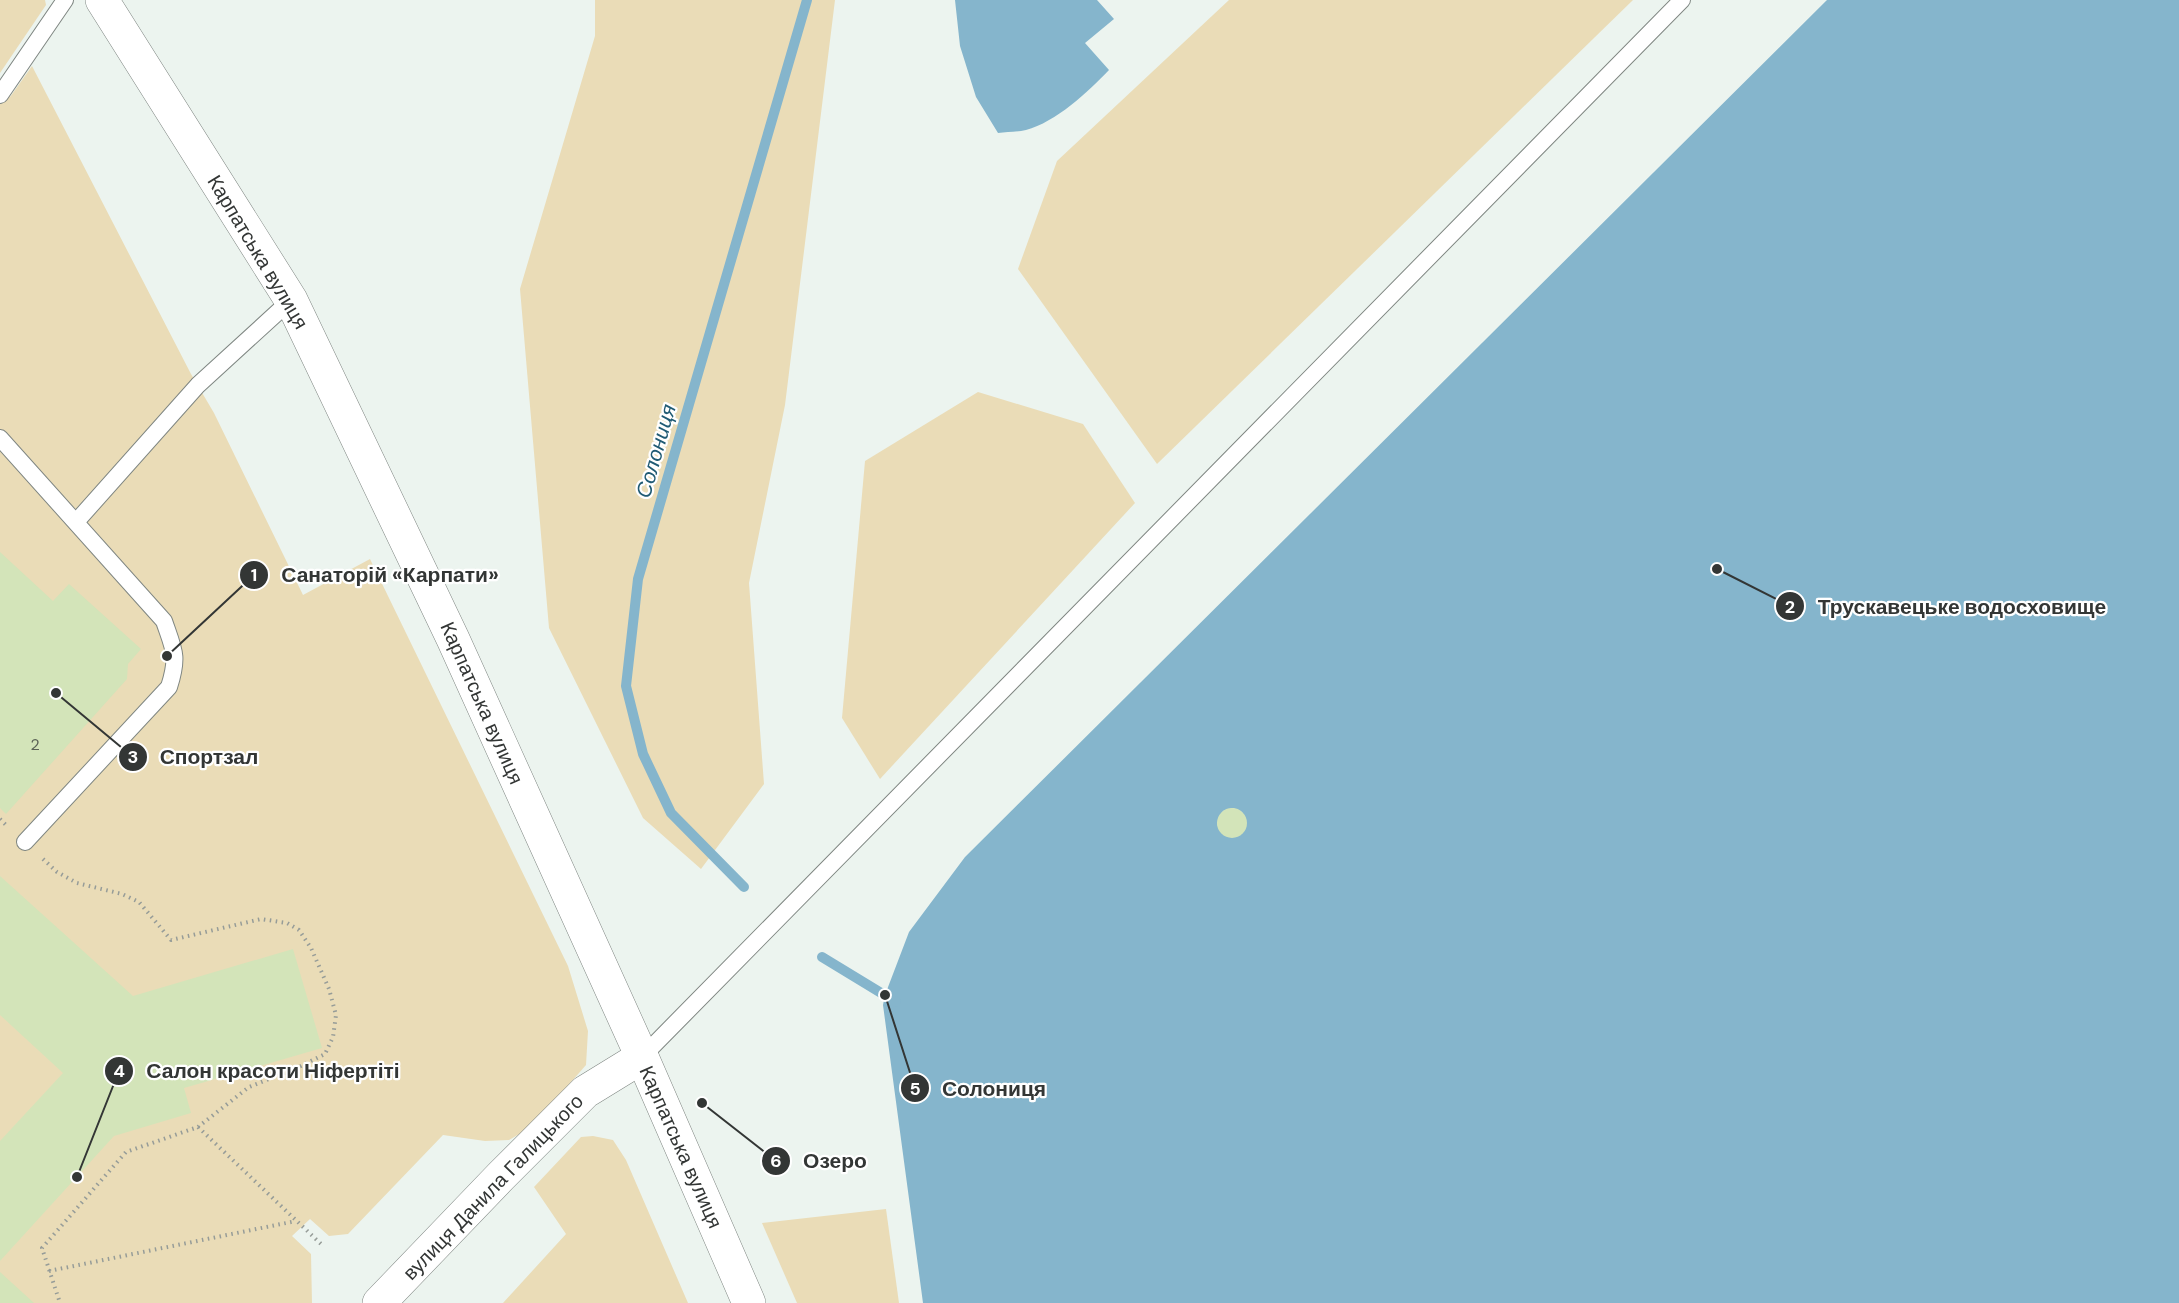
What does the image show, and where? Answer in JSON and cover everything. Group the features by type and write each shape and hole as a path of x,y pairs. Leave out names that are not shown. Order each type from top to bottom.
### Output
{"street":[{"name":"Карпатська вулиця","path":"102,0 291,300 453,639 642,1057 749,1303"},
{"name":"вулиця Данила Галицького","path":"379,1303 585,1092 642,1057"}],"lane":[{"path":"0,94 65,0"},
{"path":"642,1057 1682,0"},
{"path":"76,522 198,385 291,300"},
{"path":"0,438 164,621 173,647 176,665 169,687 25,842"}],"path":[{"path":"25,842 57,872 77,883 122,894 139,902 171,940 261,919 287,923 299,930 311,948 336,1015 333,1037 325,1054 249,1087 198,1127 126,1152 42,1248 60,1303"},
{"path":"198,1127 321,1244"},
{"path":"49,1271 296,1221"}],"shaded area":[{"path":"0,0 45,0 46,5 0,73"},
{"path":"595,0 835,0 785,405 749,583 764,784 701,869 643,818 549,628 520,289 595,36"},
{"path":"1229,0 1633,0 1157,464 1018,269 1057,161"},
{"path":"32,66 191,374 214,413 303,595 370,559 568,966 588,1031 586,1065 528,1129 509,1140 485,1141 443,1135 348,1234 329,1236 310,1219 292,1236 311,1254 312,1303 0,1303 0,83 10,97"},
{"path":"978,392 1083,424 1135,503 880,779 842,718 865,461"},
{"path":"593,1136 613,1140 626,1160 688,1303 503,1303 566,1234 534,1187 581,1137"},
{"path":"886,1209 899,1303 797,1303 762,1223"}],"water":[{"path":"955,0 1097,0 1114,19 1085,43 1109,70 1081,97 1049,120 1026,130 998,133 976,97 960,46"},
{"path":"1827,0 2179,0 2179,1303 923,1303 883,1005 909,932 965,857","holes":["1233,808 1242,812 1246,826 1243,831 1235,837 1222,833 1217,823 1223,811"]}],"building":[{"path":"0,552 53,601 69,584 141,649 128,664 127,679 6,814 0,808"},
{"path":"1232,808 1242,813 1247,823 1242,833 1232,838 1222,833 1217,823 1222,813"},
{"path":"0,876 133,996 293,949 322,1048 184,1088 191,1113 114,1136 0,1261 0,1141 63,1073 0,1015"},
{"path":"0,1272 34,1303 0,1303"}],"waterway":[{"name":"Солониця","path":"744,887 671,813 643,754 626,686 638,579 807,0"},
{"name":"Солониця","path":"822,957 896,1002"}],"place":[{"name":"Трускавецьке водосховище","path":"1717,569"},
{"name":"Санаторій «Карпати»","path":"167,656"},
{"name":"Спортзал","path":"56,693"},
{"name":"Солониця","path":"885,995"},
{"name":"Озеро","path":"702,1103"},
{"name":"Салон красоти Ніфертіті","path":"77,1177"}]}
